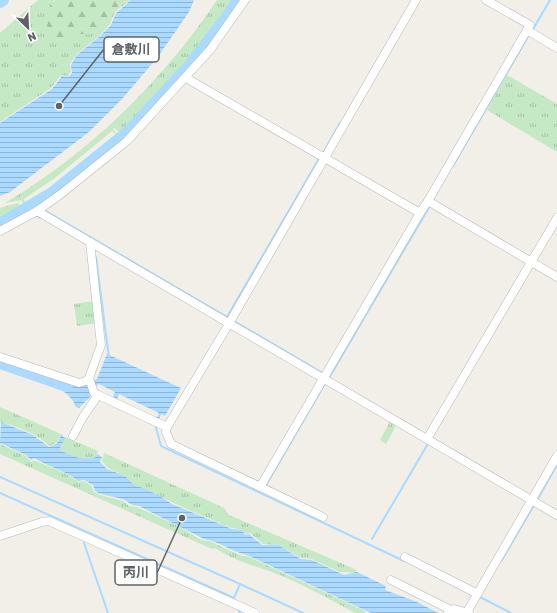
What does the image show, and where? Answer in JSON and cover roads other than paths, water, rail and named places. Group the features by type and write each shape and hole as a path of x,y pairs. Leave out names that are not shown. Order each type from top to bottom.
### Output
{"street":[{"path":"0,231 37,210 61,194 115,152 140,128 186,78 210,50 246,0"},
{"path":"323,517 171,444 166,432 167,427 229,323 322,157 416,0"},
{"path":"263,488 420,213 430,203 530,32 530,25 486,0"},
{"path":"530,32 557,48"},
{"path":"186,78 420,213"},
{"path":"430,203 557,277"},
{"path":"37,210 429,438 557,515"},
{"path":"429,438 533,263 557,218"},
{"path":"73,436 83,417 92,387 101,345 90,242"},
{"path":"0,357 92,387 167,427"},
{"path":"391,580 449,612 468,612 475,595 557,456"},
{"path":"0,536 49,521 255,613"},
{"path":"405,557 475,595"}],"water":[{"path":"131,0 194,0 189,12 157,58 122,99 89,132 10,192 0,196 0,123 52,89 62,76 68,77 72,73 71,65 77,55 111,25 116,13"},
{"path":"107,354 181,388 165,416 161,414 159,419 157,418 159,413 119,394 117,399 113,397 115,392 99,384 89,391 91,396 79,408 75,406 66,394 52,384 54,378 80,387 97,379"},
{"path":"1,422 33,435 49,447 54,445 60,439 61,434 65,438 59,450 73,456 86,459 96,457 97,454 102,457 100,462 107,469 125,476 133,484 158,495 172,504 232,529 242,530 245,535 249,534 262,545 278,545 301,559 312,560 344,575 357,572 386,586 385,590 417,602 438,613 371,613 247,555 204,539 139,506 135,506 122,499 98,493 95,491 93,485 84,480 78,481 34,458 31,460 26,455 0,443"}],"waterway":[{"path":"0,224 52,193 128,132 191,64 238,0"},
{"path":"532,31 550,0"},
{"path":"453,166 529,35"},
{"path":"323,153 340,123"},
{"path":"227,317 320,157"},
{"path":"329,378 431,204"},
{"path":"44,210 227,317"},
{"path":"35,215 41,218"},
{"path":"96,257 109,358"},
{"path":"234,321 321,372"},
{"path":"0,363 67,386"},
{"path":"265,487 326,382"},
{"path":"155,424 161,446 404,561"},
{"path":"372,539 429,442"},
{"path":"537,500 557,465"},
{"path":"0,477 240,584"},
{"path":"0,493 234,598 240,584 303,613"},
{"path":"502,560 534,505"},
{"path":"84,543 108,613"},
{"path":"478,596 511,613"}],"place":[{"name":"倉敷川","path":"59,106"},
{"name":"丙川","path":"182,518"}]}
